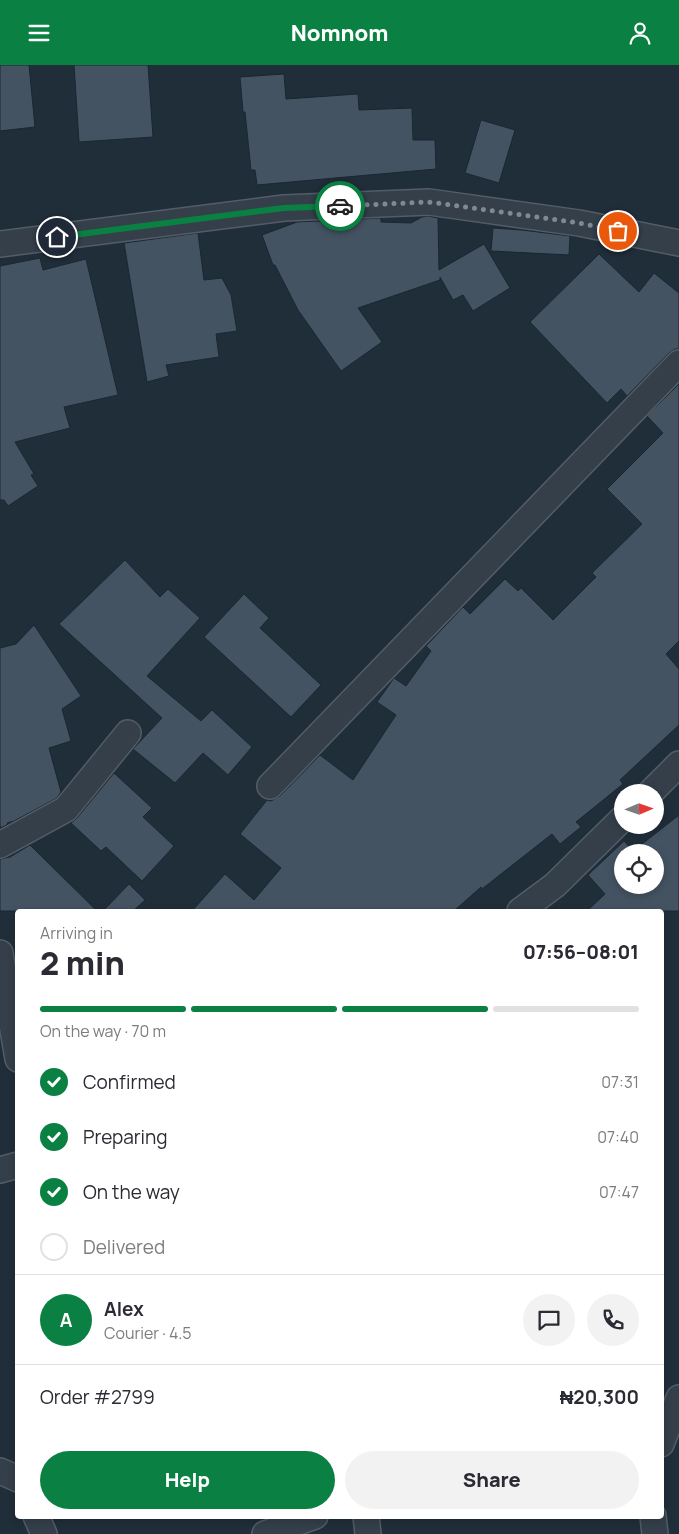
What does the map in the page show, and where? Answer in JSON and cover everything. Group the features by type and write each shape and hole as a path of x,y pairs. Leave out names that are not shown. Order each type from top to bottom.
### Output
{"street":[{"path":"0,244 284,208 429,202 579,223 678,244"},
{"path":"270,786 679,363"},
{"path":"0,845 66,809 128,733"},
{"path":"659,784 679,764"},
{"path":"523,909 555,885 614,827"},
{"path":"0,953 15,1041"},
{"path":"0,1170 15,1166"},
{"path":"664,1436 679,1398"},
{"path":"0,1471 15,1478"},
{"path":"37,1519 44,1534"},
{"path":"265,1534 307,1519"},
{"path":"366,1519 368,1534"},
{"path":"653,1519 655,1534"}],"building":[{"path":"0,65 29,65 35,127 0,131"},
{"path":"74,65 148,65 153,137 79,142"},
{"path":"284,74 286,99 358,94 359,110 412,108 413,140 435,140 436,169 257,185 255,170 251,170 240,77"},
{"path":"481,120 515,130 499,183 465,173"},
{"path":"428,216 438,218 439,270 484,244 510,288 473,311 463,295 453,300 440,277 440,280 358,308 382,342 341,371 298,310 275,265 273,265 262,235 297,222 381,218 381,222 411,223"},
{"path":"493,228 570,236 569,255 491,251"},
{"path":"198,233 204,280 222,278 231,295 237,331 216,334 219,357 166,365 169,376 147,382 124,243"},
{"path":"599,254 639,292 654,273 679,293 679,349 669,353 627,396 621,389 607,403 530,322"},
{"path":"40,258 43,270 86,259 118,395 64,407 70,428 15,442 34,474 31,475 38,486 8,506 4,500 0,500 0,266"},
{"path":"679,384 679,641 666,654 679,669 679,725 620,780 623,784 614,784 614,791 576,822 581,827 560,844 552,834 482,889 481,887 456,909 194,909 225,874 254,900 281,868 240,834 267,800 271,801 280,796 320,755 353,780 396,715 377,702 394,678 406,686 431,651 426,646 463,607 470,614 505,579 518,591 521,588 553,620 596,577 592,573 642,524 607,489 663,433 647,416"},
{"path":"125,560 160,597 168,589 200,618 147,676 201,721 212,710 252,747 228,775 203,753 175,783 133,749 162,718 59,624"},
{"path":"244,594 269,618 260,628 321,685 291,717 204,637"},
{"path":"34,625 81,696 62,709 71,741 49,748 61,792 57,798 7,823 1,828 0,648 16,644"},
{"path":"114,773 152,808 143,817 174,846 142,881 106,847 101,851 71,823"},
{"path":"679,815 679,911 664,911 664,909 589,909 605,894 588,875 614,850 614,894 664,894 664,844 642,844 655,834 664,834 664,827"},
{"path":"30,845 95,909 15,909 15,911 0,911 0,859 10,857"},
{"path":"129,884 145,900 135,909 105,909"}],"way so far":[{"path":"340,206 429,202 579,223 618,231"}],"route":[{"path":"57,237 284,208 340,206"}]}
